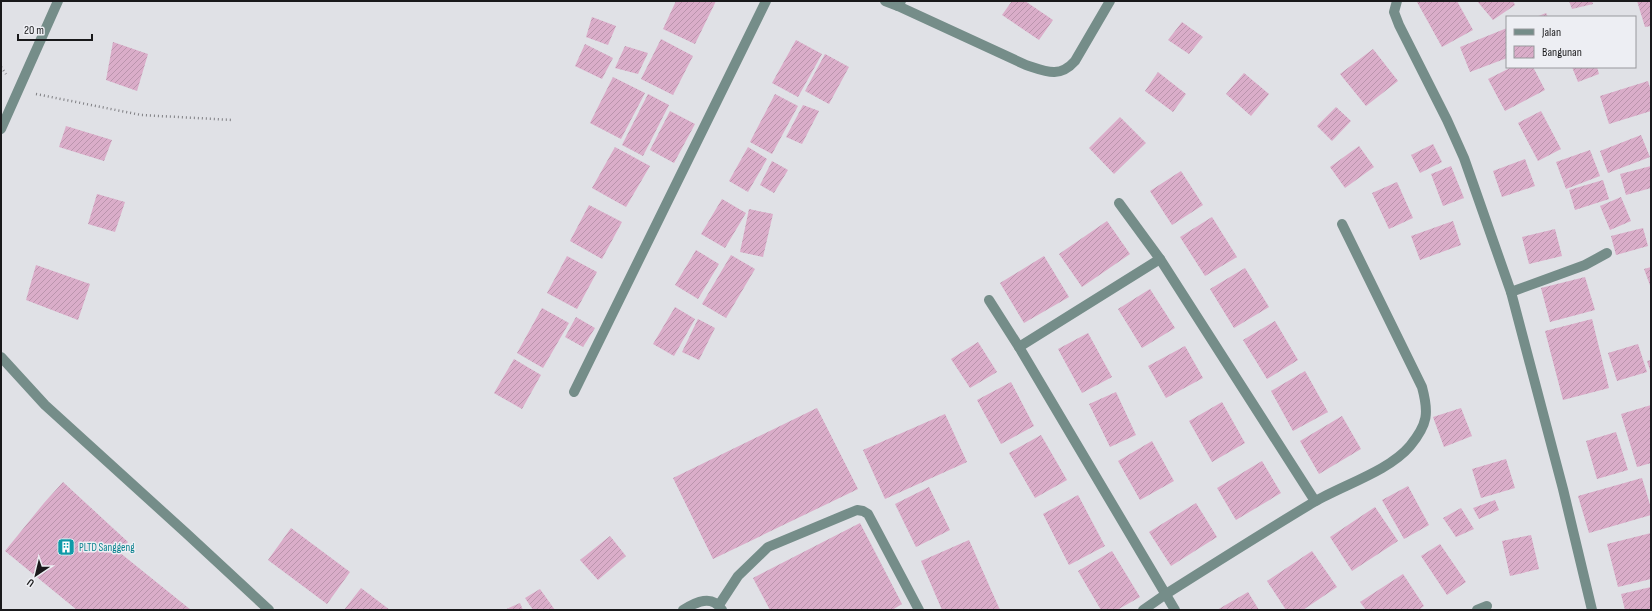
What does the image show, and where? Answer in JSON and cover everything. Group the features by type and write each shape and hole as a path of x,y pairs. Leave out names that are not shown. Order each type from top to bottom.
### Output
{"street":[{"path":"1,129 58,1"},
{"path":"574,392 766,1"},
{"path":"885,1 899,4 1026,65 1047,72 1057,73 1068,69 1074,61 1110,1"},
{"path":"1397,1 1394,12 1399,25 1447,120 1464,158 1511,292 1563,489 1592,610"},
{"path":"1119,203 1160,259 1315,501"},
{"path":"1143,610 1166,594 1315,501 1386,465 1400,456 1410,446 1421,430 1427,417 1427,404 1422,387 1342,224"},
{"path":"1511,292 1585,265 1607,253"},
{"path":"1019,347 1160,259"},
{"path":"989,300 1019,347 1175,610"},
{"path":"1,357 45,405 269,610"},
{"path":"683,610 694,603 704,600 711,601 721,608 738,576 768,547 857,510 868,514 919,610"},
{"path":"1477,610 1487,606"}],"path":[{"path":"18,91 141,115 233,120"}],"building":[{"path":"676,1 716,1 695,44 663,29"},
{"path":"1012,1 1025,1 1053,20 1039,40 1002,15"},
{"path":"1457,1 1473,30 1442,47 1417,2"},
{"path":"1477,1 1513,1 1515,5 1493,20"},
{"path":"1569,1 1592,1 1593,4 1572,9"},
{"path":"1637,1 1651,1 1651,26 1645,27"},
{"path":"1546,13 1548,16 1538,16"},
{"path":"592,17 616,26 608,45 586,37"},
{"path":"1182,22 1203,37 1189,54 1168,40"},
{"path":"1506,28 1506,58 1470,72 1460,47"},
{"path":"661,39 693,56 673,95 641,79"},
{"path":"796,40 822,54 798,97 772,83"},
{"path":"113,42 148,54 137,91 106,80"},
{"path":"585,44 613,58 602,79 575,66"},
{"path":"625,46 648,53 638,74 615,68"},
{"path":"1373,49 1398,81 1366,106 1340,74"},
{"path":"825,54 849,67 829,104 805,91"},
{"path":"1510,68 1534,68 1545,90 1505,111 1488,79"},
{"path":"1572,68 1597,68 1599,74 1578,82"},
{"path":"1158,72 1186,94 1173,112 1145,91"},
{"path":"1244,73 1269,94 1251,116 1226,94"},
{"path":"613,77 645,93 621,139 590,123"},
{"path":"1648,81 1651,91 1651,111 1609,124 1600,96"},
{"path":"648,94 669,105 643,156 622,145"},
{"path":"775,94 798,106 772,154 750,142"},
{"path":"803,105 819,111 802,144 786,137"},
{"path":"1336,107 1351,121 1332,141 1317,126"},
{"path":"670,111 695,124 674,163 650,150"},
{"path":"1541,111 1561,149 1538,161 1518,123"},
{"path":"1120,117 1146,143 1114,174 1089,148"},
{"path":"66,126 112,140 104,161 59,147"},
{"path":"1641,135 1650,157 1608,173 1600,151"},
{"path":"1433,144 1442,162 1420,173 1411,155"},
{"path":"1359,146 1374,167 1345,188 1330,167"},
{"path":"615,147 650,166 626,207 592,188"},
{"path":"748,147 767,159 748,192 729,181"},
{"path":"1590,150 1600,176 1566,189 1556,162"},
{"path":"1525,159 1535,186 1502,197 1493,171"},
{"path":"772,161 788,170 774,193 760,185"},
{"path":"1451,166 1464,198 1443,206 1431,174"},
{"path":"1651,166 1651,188 1626,195 1620,174"},
{"path":"1181,171 1203,205 1172,225 1150,191"},
{"path":"1603,180 1609,199 1575,210 1569,190"},
{"path":"1397,182 1413,218 1389,229 1372,193"},
{"path":"97,194 125,202 115,232 88,224"},
{"path":"1621,197 1631,221 1610,230 1600,206"},
{"path":"722,199 746,213 725,248 701,234"},
{"path":"589,205 622,222 602,259 570,241"},
{"path":"749,209 773,214 763,257 740,252"},
{"path":"1212,217 1237,257 1205,276 1180,237"},
{"path":"1107,221 1130,254 1082,287 1059,254"},
{"path":"1453,221 1461,245 1420,260 1411,236"},
{"path":"1643,228 1648,246 1616,255 1611,236"},
{"path":"1555,229 1562,256 1529,264 1522,237"},
{"path":"696,250 719,264 698,299 675,285"},
{"path":"731,255 755,269 726,318 702,304"},
{"path":"567,256 597,272 577,309 547,293"},
{"path":"1044,256 1069,297 1024,323 1000,283"},
{"path":"36,265 90,284 78,320 26,300"},
{"path":"1651,267 1651,288 1644,269"},
{"path":"1245,268 1269,307 1234,328 1210,289"},
{"path":"1585,277 1595,310 1550,322 1541,288"},
{"path":"1150,289 1175,328 1142,348 1118,309"},
{"path":"675,307 695,319 674,356 653,344"},
{"path":"542,308 569,323 543,368 517,353"},
{"path":"576,317 595,328 583,347 565,337"},
{"path":"698,319 715,328 699,360 682,352"},
{"path":"1592,319 1609,388 1563,400 1545,331"},
{"path":"1275,321 1298,360 1267,379 1243,340"},
{"path":"1088,333 1112,377 1082,393 1058,349"},
{"path":"978,342 997,372 970,388 951,359"},
{"path":"1638,344 1647,372 1617,381 1608,353"},
{"path":"1185,346 1203,378 1166,398 1148,366"},
{"path":"514,359 541,375 522,409 494,393"},
{"path":"1651,360 1651,373 1647,361"},
{"path":"1305,371 1328,412 1293,431 1271,391"},
{"path":"1011,382 1034,426 1001,444 977,400"},
{"path":"1116,392 1136,435 1110,447 1089,404"},
{"path":"1222,402 1245,443 1212,462 1189,421"},
{"path":"1651,405 1651,463 1637,467 1621,414"},
{"path":"817,408 858,489 713,559 673,478"},
{"path":"1461,408 1472,436 1444,447 1433,417"},
{"path":"945,414 967,462 885,499 863,450"},
{"path":"1342,416 1361,449 1319,474 1300,441"},
{"path":"1616,432 1628,470 1597,479 1586,441"},
{"path":"1041,435 1067,480 1035,498 1009,453"},
{"path":"1152,441 1174,481 1140,500 1118,461"},
{"path":"1506,459 1515,488 1481,498 1472,469"},
{"path":"1262,461 1281,493 1236,520 1217,488"},
{"path":"1642,478 1651,508 1651,515 1589,533 1578,496"},
{"name":"PLTD Sanggeng","path":"63,482 128,542 119,552 191,610 77,610 5,551"},
{"path":"1408,486 1429,525 1404,539 1382,500"},
{"path":"929,487 950,530 916,547 895,504"},
{"path":"1078,495 1105,546 1069,565 1043,514"},
{"path":"1495,500 1499,510 1479,519 1473,508"},
{"path":"1196,503 1217,537 1171,566 1149,532"},
{"path":"1375,507 1398,541 1352,571 1330,537"},
{"path":"1461,508 1474,529 1456,537 1443,518"},
{"path":"860,523 902,604 892,610 770,610 753,578"},
{"path":"291,528 350,572 327,604 268,560"},
{"path":"1651,533 1651,579 1618,587 1607,544"},
{"path":"1531,535 1539,569 1510,576 1502,541"},
{"path":"610,536 626,556 598,580 580,560"},
{"path":"969,540 1000,610 942,610 921,561"},
{"path":"1440,544 1466,582 1447,595 1421,556"},
{"path":"1112,551 1140,597 1117,610 1101,610 1078,571"},
{"path":"1312,551 1337,587 1303,610 1286,610 1267,581"},
{"path":"1403,574 1424,606 1419,610 1366,610 1360,602"},
{"path":"1651,587 1651,610 1625,610 1621,594"},
{"path":"361,588 390,610 344,610"},
{"path":"540,589 555,610 533,610 525,598"},
{"path":"1248,592 1259,610 1217,610"},
{"path":"520,603 523,610 504,610"}],"place":[{"name":"PLTD Sanggeng","path":"66,547"}]}
